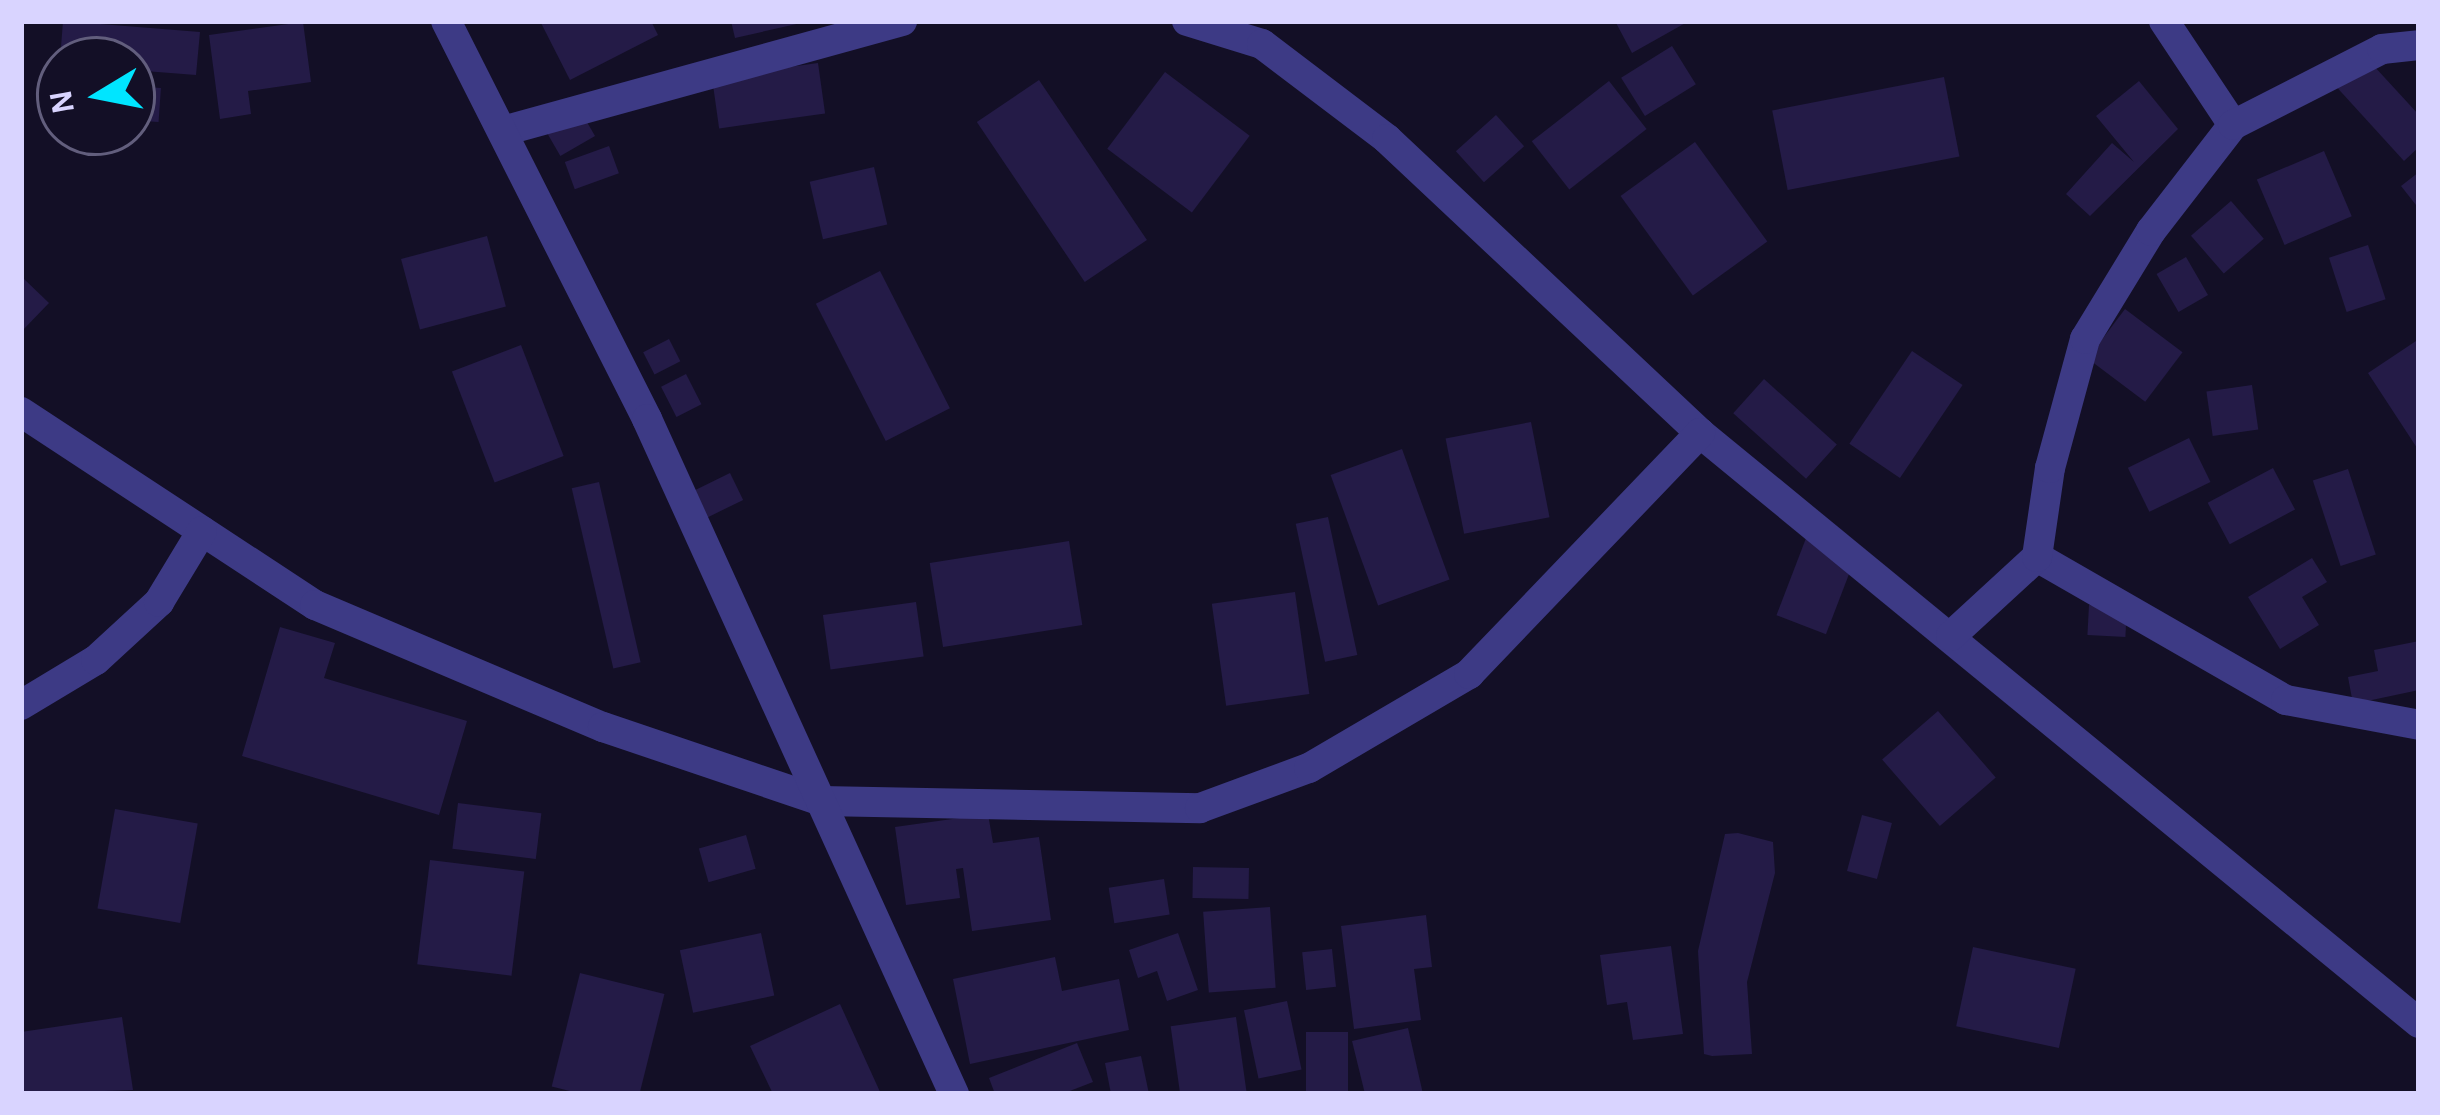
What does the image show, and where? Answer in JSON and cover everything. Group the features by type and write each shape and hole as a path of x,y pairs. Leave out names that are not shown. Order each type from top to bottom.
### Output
{"street":[{"path":"446,21 647,418 954,1094"},
{"path":"502,131 902,21"},
{"path":"1187,21 1262,44 1387,139 1700,433 2419,1022"},
{"path":"2164,21 2233,125"},
{"path":"1952,636 2037,557 2050,468 2085,338 2151,231 2233,125 2382,49 2419,45"},
{"path":"21,412 315,605 603,727 821,801 1200,808 1309,768 1469,674 1700,433"},
{"path":"21,705 96,660 159,602 202,531"},
{"path":"2037,557 2287,700 2419,725"}],"building":[{"path":"63,21 200,32 196,75 156,72 156,36 62,36"},
{"path":"540,21 651,21 658,35 570,80"},
{"path":"731,21 801,21 801,23 735,38"},
{"path":"1615,21 1689,21 1632,53"},
{"path":"303,22 311,82 248,91 251,114 220,119 209,35"},
{"path":"1672,46 1696,84 1645,116 1621,78"},
{"path":"2362,53 2419,115 2419,147 2404,161 2332,82"},
{"path":"818,63 825,114 719,128 712,78"},
{"path":"1165,72 1250,136 1192,212 1107,149"},
{"path":"1944,77 1959,157 1788,190 1772,110"},
{"path":"1039,80 1147,240 1085,282 977,122"},
{"path":"1609,81 1647,129 1569,189 1532,141"},
{"path":"2139,81 2178,129 2090,216 2066,194 2112,143 2134,162 2096,116"},
{"path":"156,88 161,88 159,122 156,122"},
{"path":"580,110 595,136 560,156 545,130"},
{"path":"1496,115 1524,146 1484,182 1456,151"},
{"path":"1695,142 1767,242 1693,296 1621,196"},
{"path":"609,146 619,173 575,189 565,162"},
{"path":"2324,151 2352,216 2285,245 2257,180"},
{"path":"874,167 887,224 823,239 810,182"},
{"path":"2419,172 2419,203 2416,205 2401,186"},
{"path":"2231,201 2264,239 2224,274 2191,236"},
{"path":"487,236 506,307 420,330 401,259"},
{"path":"2368,245 2386,299 2347,312 2329,258"},
{"path":"2186,257 2208,295 2179,312 2157,274"},
{"path":"880,271 950,408 886,441 816,304"},
{"path":"23,278 49,303 21,332 21,281"},
{"path":"2125,309 2183,352 2145,402 2088,359"},
{"path":"669,339 680,361 655,374 643,352"},
{"path":"2419,339 2419,451 2368,373"},
{"path":"521,345 564,456 495,483 452,372"},
{"path":"1912,351 1963,385 1900,478 1849,444"},
{"path":"686,374 701,404 676,417 661,387"},
{"path":"1764,379 1837,445 1806,479 1733,413"},
{"path":"2252,385 2258,430 2213,436 2206,391"},
{"path":"1531,422 1550,517 1464,534 1446,439"},
{"path":"2189,438 2210,482 2149,512 2128,468"},
{"path":"1402,449 1450,580 1378,606 1331,475"},
{"path":"2273,468 2295,509 2230,544 2208,503"},
{"path":"2348,469 2376,555 2341,566 2313,480"},
{"path":"730,473 743,500 705,518 692,491"},
{"path":"599,482 641,662 613,669 572,488"},
{"path":"1328,517 1357,655 1325,662 1296,524"},
{"path":"1808,533 1857,552 1826,634 1776,615"},
{"path":"1069,541 1082,625 943,647 930,563"},
{"path":"2312,558 2327,582 2302,597 2319,625 2280,649 2248,597"},
{"path":"1295,592 1309,694 1226,706 1212,604"},
{"path":"916,602 924,656 831,670 823,615"},
{"path":"2089,605 2127,607 2125,637 2087,635"},
{"path":"280,627 335,643 324,678 467,721 439,815 242,756"},
{"path":"2419,641 2419,690 2353,704 2348,677 2378,671 2374,650"},
{"path":"1938,711 1996,777 1940,826 1882,760"},
{"path":"458,803 541,813 536,859 452,849"},
{"path":"115,809 198,824 180,923 97,908"},
{"path":"988,814 993,843 1039,837 1051,920 972,931 963,868 956,869 960,898 906,905 895,827"},
{"path":"1862,815 1892,823 1877,879 1847,871"},
{"path":"1725,834 1773,842 1775,873 1747,982 1752,1054 1712,1056 1704,1054 1698,951"},
{"path":"746,835 756,869 709,882 699,849"},
{"path":"430,860 524,872 511,976 417,964"},
{"path":"1193,867 1249,868 1248,899 1192,898"},
{"path":"1164,879 1170,915 1114,923 1109,888"},
{"path":"1270,907 1276,988 1209,992 1203,912"},
{"path":"1426,915 1432,967 1414,969 1421,1020 1354,1029 1341,926"},
{"path":"761,933 774,996 693,1013 680,950"},
{"path":"1178,933 1198,990 1167,1001 1157,971 1138,978 1129,950"},
{"path":"1671,946 1683,1034 1633,1040 1627,1002 1607,1005 1600,955"},
{"path":"1973,947 2076,969 2059,1048 1956,1026"},
{"path":"1332,949 1336,987 1306,990 1302,952"},
{"path":"1055,957 1062,991 1119,979 1129,1030 970,1064 953,979"},
{"path":"580,973 664,994 639,1094 582,1094 552,1087"},
{"path":"1287,1001 1302,1069 1259,1079 1244,1010"},
{"path":"840,1004 881,1094 773,1094 750,1046"},
{"path":"122,1017 133,1090 21,1094 21,1032"},
{"path":"1236,1017 1247,1094 1180,1094 1171,1026"},
{"path":"1408,1028 1423,1094 1365,1094 1352,1041"},
{"path":"1306,1032 1348,1032 1348,1094 1306,1094"},
{"path":"1077,1043 1093,1082 1062,1094 995,1094 989,1078"},
{"path":"1141,1056 1149,1094 1111,1094 1105,1063"}]}
